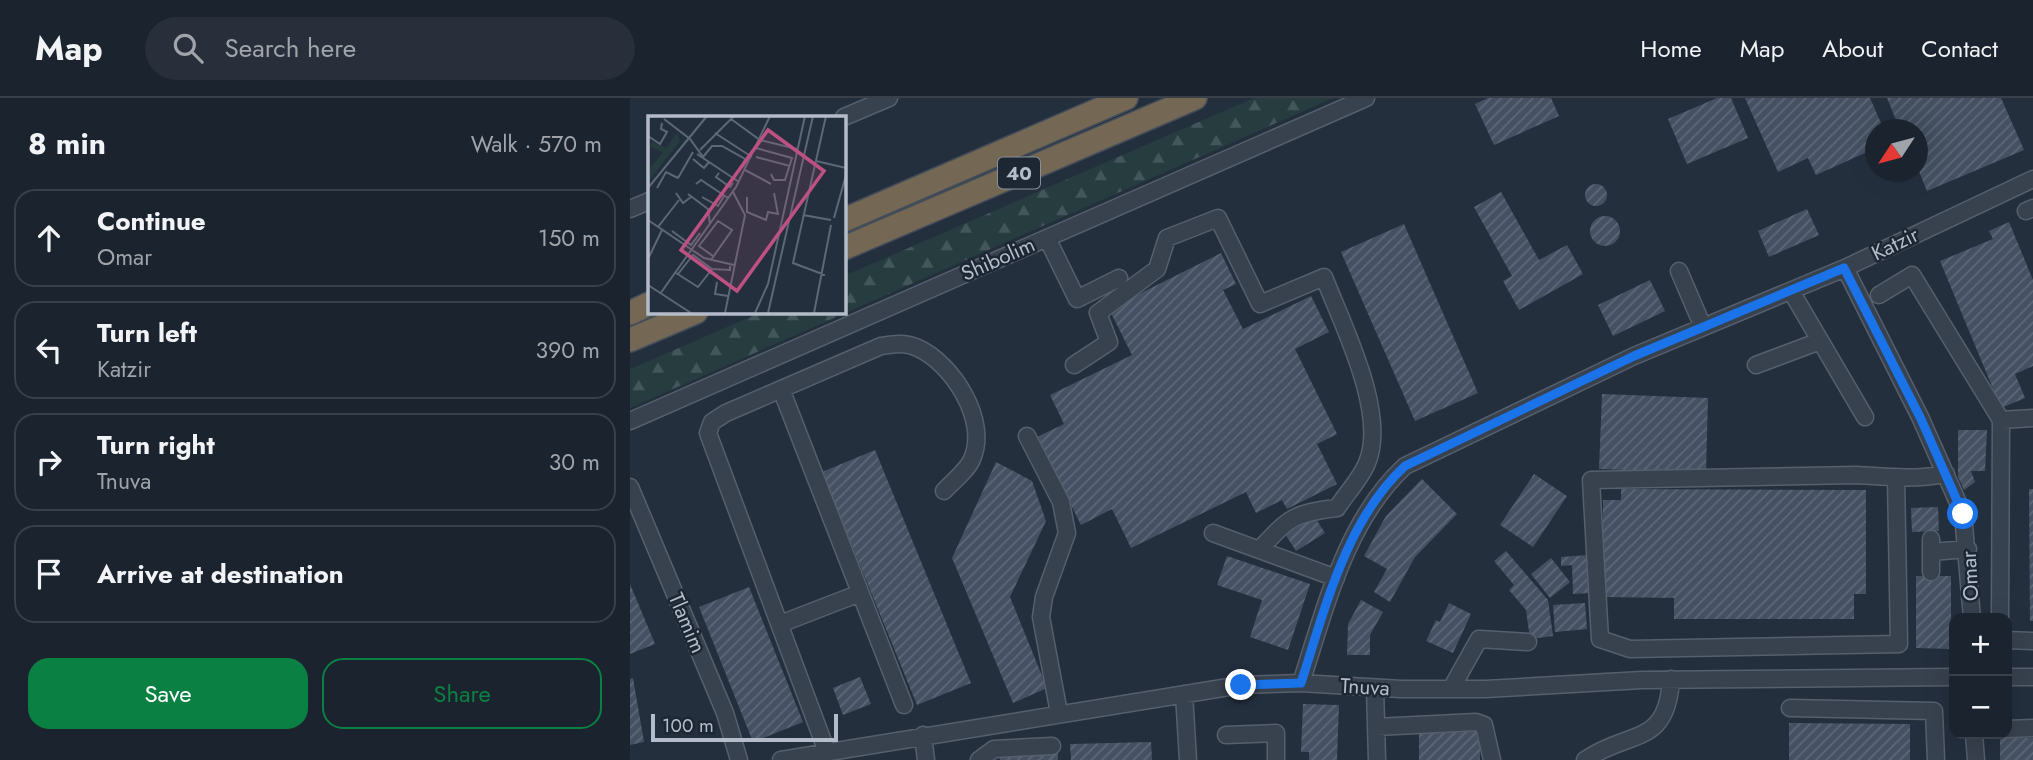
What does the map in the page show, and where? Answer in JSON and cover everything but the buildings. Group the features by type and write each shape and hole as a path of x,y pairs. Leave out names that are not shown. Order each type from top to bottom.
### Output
{"highway":[{"name":"40","path":"845,220 1126,98"},
{"name":"40","path":"845,248 1195,98"},
{"path":"630,313 648,304"},
{"path":"630,340 694,313"}],"street":[{"path":"845,117 889,98"},
{"name":"Shibolim","path":"630,421 1366,98"},
{"name":"Katzir","path":"1301,683 1336,578 1364,519 1386,484 1405,466 1598,372 1844,268 2033,179"},
{"path":"630,209 648,201"},
{"path":"1074,365 1109,342 1098,313 1157,269 1167,239 1218,218 1260,304 1324,277 1368,391 1371,436 1367,463 1336,508 1307,512 1288,519 1259,550"},
{"path":"1047,238 1077,299 1119,278"},
{"name":"Omar","path":"1844,268 1946,474 1963,514 1972,613"},
{"path":"1679,271 1703,327"},
{"path":"1880,295 1912,275 2001,420 2000,613"},
{"path":"1791,290 1865,417"},
{"path":"1756,365 1821,341"},
{"path":"827,752 708,433 712,422 726,413 881,346 903,343 937,359 973,412 978,435 972,460 944,491"},
{"path":"781,389 904,705"},
{"path":"2001,420 2033,418"},
{"path":"1027,436 1061,502 1067,533 1044,597 1041,617 1059,713"},
{"path":"1896,478 1899,644 1630,649 1601,639 1591,480 1857,475 1896,478 1912,480 1946,474"},
{"name":"Tlamim","path":"630,487 725,713 739,760"},
{"path":"1213,533 1336,578"},
{"path":"1931,572 1931,545 1968,549"},
{"path":"779,624 860,593"},
{"path":"1451,689 1479,639 1528,642"},
{"path":"2012,640 2033,641"},
{"name":"Tnuva","path":"781,760 1241,685 1301,683 1451,689 1671,679 1949,677"},
{"path":"2012,677 2033,677"},
{"path":"1585,760 1598,751 1650,731 1663,720 1670,699 1671,679"},
{"path":"1375,688 1377,760"},
{"path":"1184,694 1188,760"},
{"path":"1790,708 1934,711 1936,760"},
{"path":"1376,727 1476,722 1484,725 1488,732 1492,760"},
{"path":"2012,729 2033,728"},
{"path":"1226,735 1276,733 1276,760"},
{"path":"923,735 926,760"},
{"path":"1974,739 1976,760"},
{"path":"979,760 994,749 1052,746"}],"green space":[{"path":"1254,98 1333,98 630,408 630,369 760,313 845,313 845,276"}],"route":[{"path":"1241,685 1301,683 1333,584 1364,519 1386,484 1405,466 1479,428 1634,356 1844,268 1921,419 1963,514"}]}
